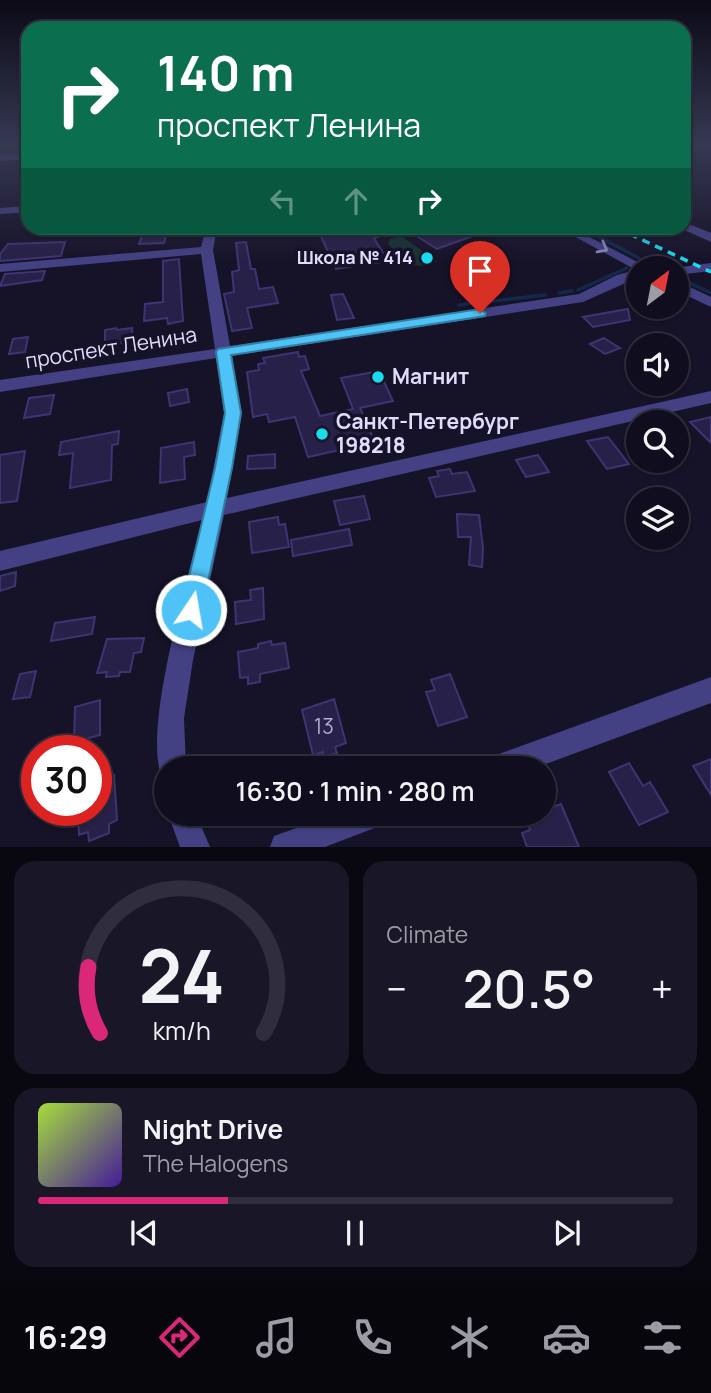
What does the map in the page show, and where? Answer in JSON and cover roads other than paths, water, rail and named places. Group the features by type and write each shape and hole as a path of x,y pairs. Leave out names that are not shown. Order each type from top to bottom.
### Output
{"street":[{"path":"0,211 21,210"},
{"path":"691,228 708,234"},
{"path":"172,756 171,718 213,509 224,468 233,413 206,250 209,235"},
{"path":"578,235 626,259"},
{"path":"0,268 206,250"},
{"path":"690,269 711,267"},
{"name":"проспект Ленина","path":"0,386 583,298 626,277"},
{"path":"690,292 711,303"},
{"path":"0,561 213,509 711,397"},
{"path":"532,756 711,690"},
{"path":"187,826 195,847"},
{"path":"285,847 342,826"}],"waterway":[{"path":"595,235 635,256"},
{"path":"578,290 626,268"},
{"path":"690,283 711,293"},
{"path":"559,293 572,291"},
{"path":"459,305 545,295"}],"railway":[{"path":"632,235 711,272"}],"place":[{"name":"Школа № 414","path":"427,258"},
{"name":"Магнит","path":"378,377"},
{"name":"Санкт-Петербург 198218","path":"322,434"}]}
